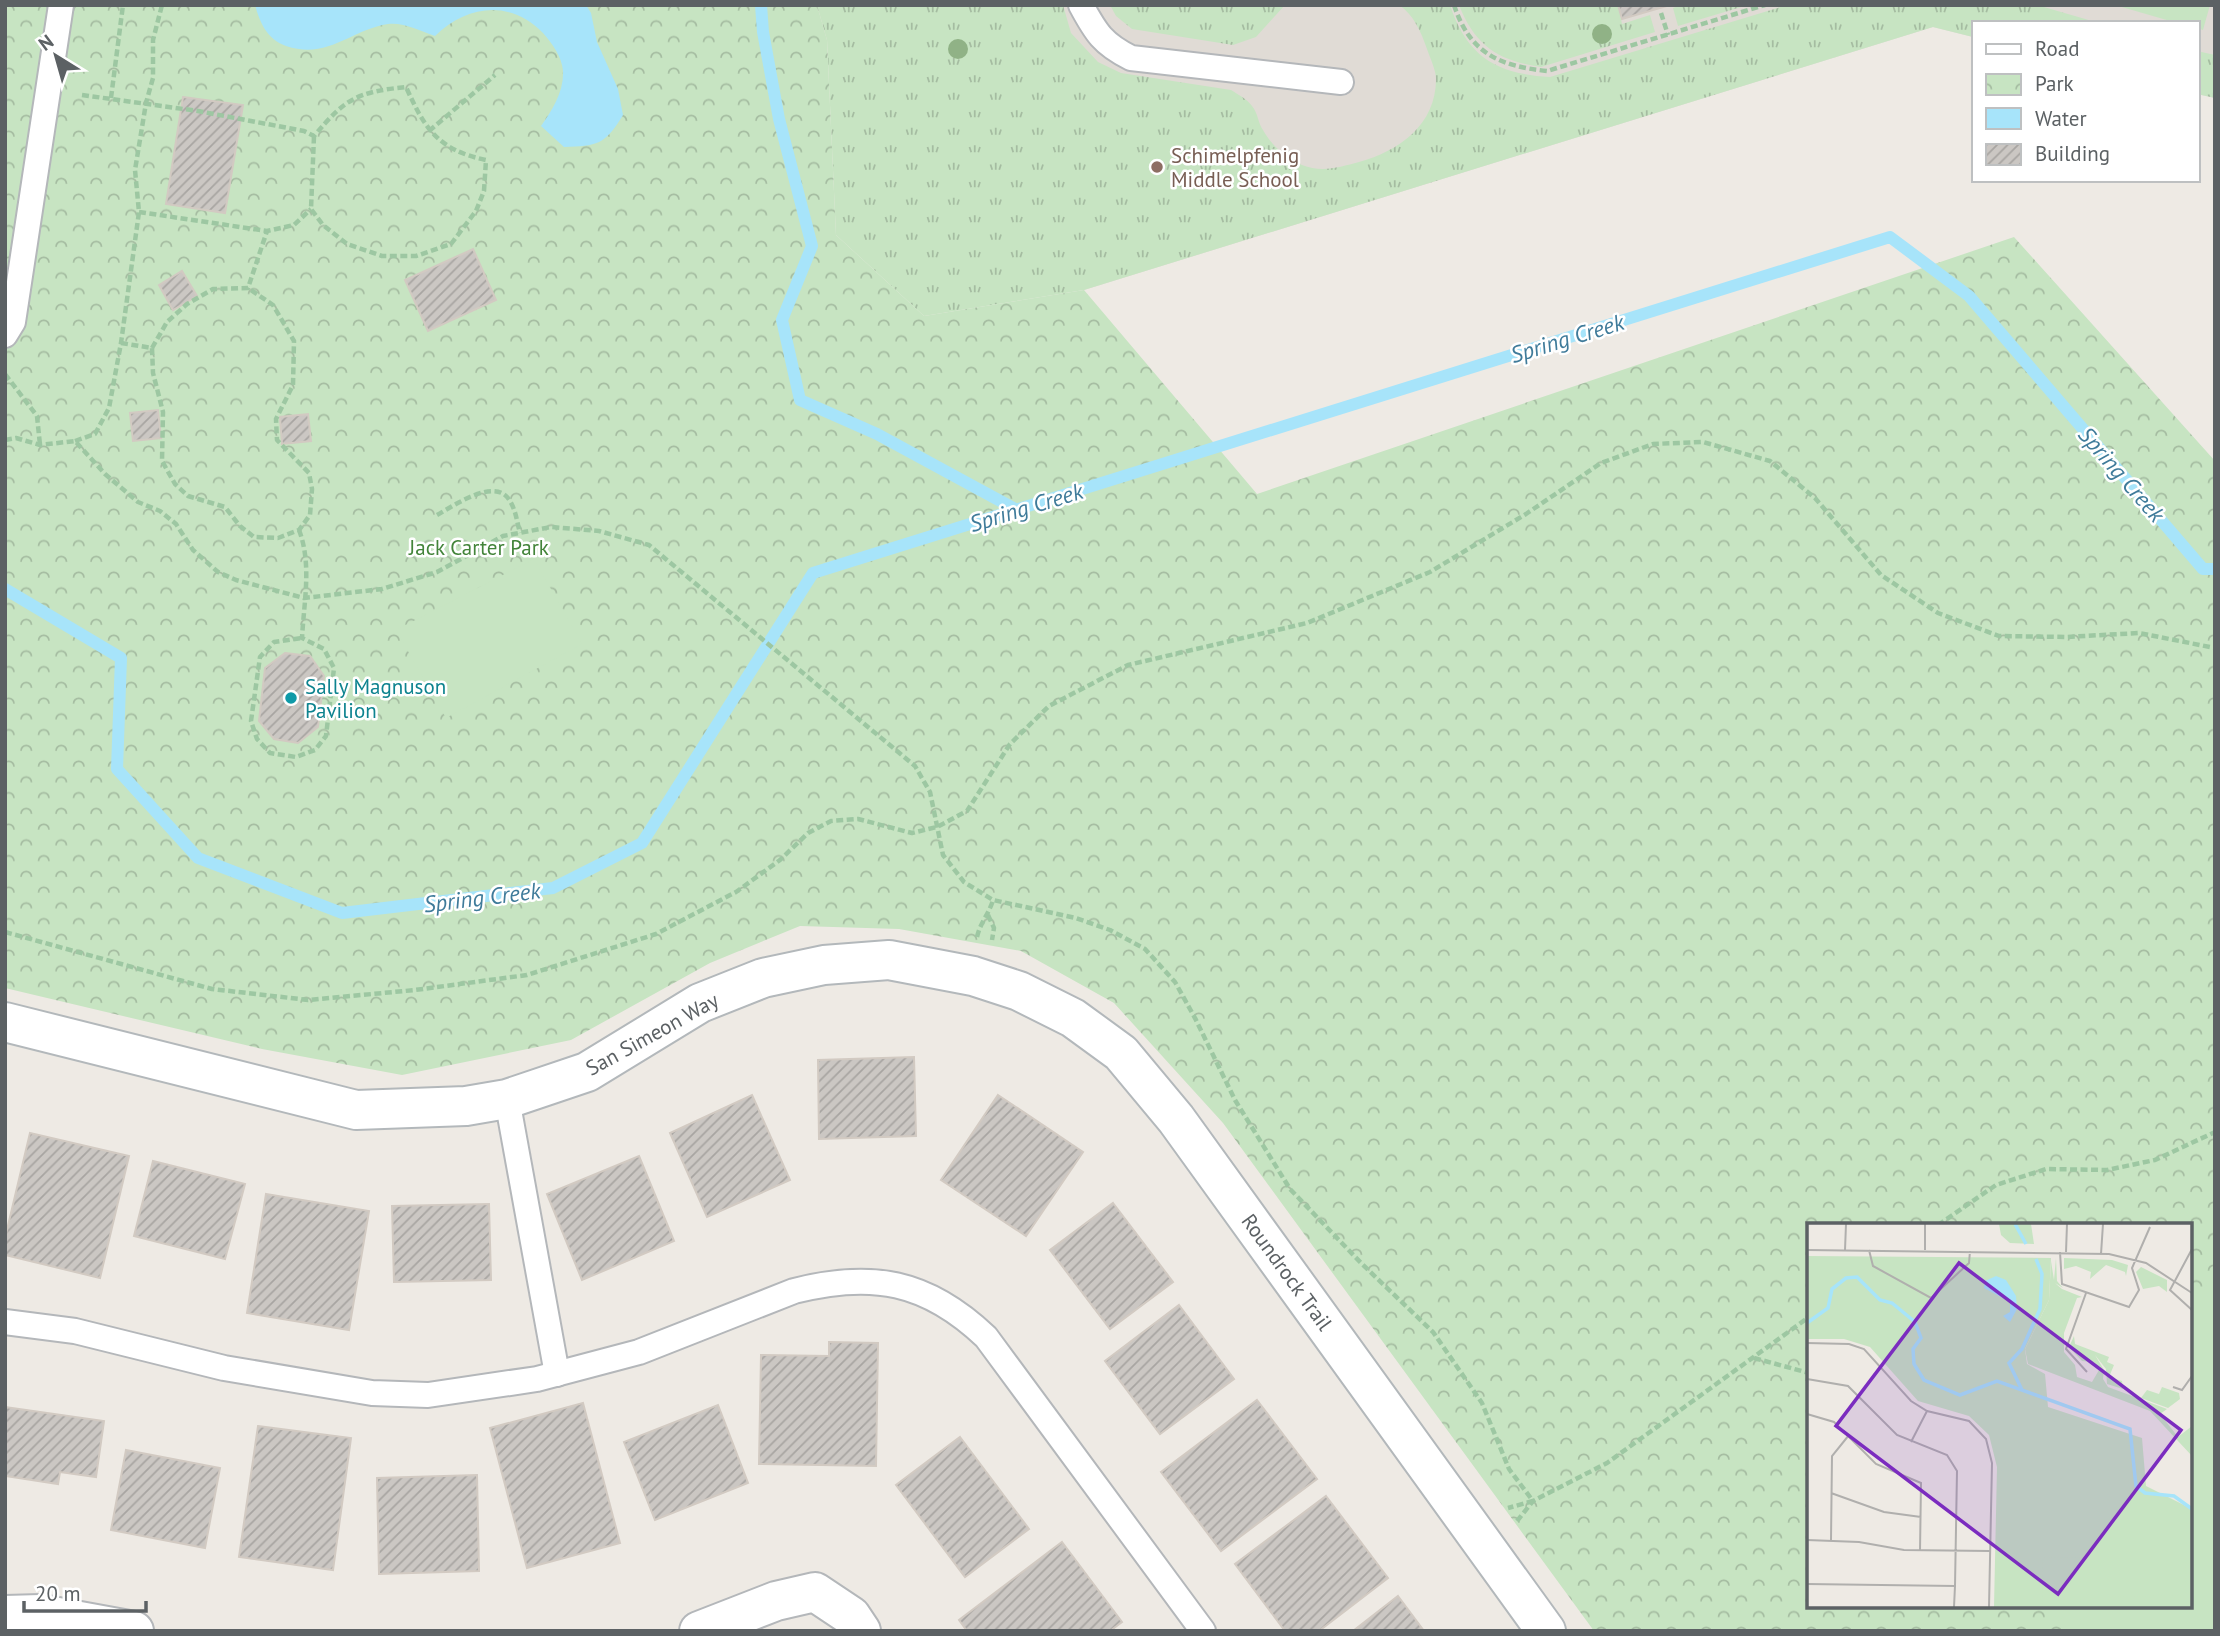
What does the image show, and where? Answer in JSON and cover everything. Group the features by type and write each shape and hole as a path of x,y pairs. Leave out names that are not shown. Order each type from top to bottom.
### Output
{"street":[{"name":"San Simeon Way","path":"5,1022 356,1110 453,1107 508,1099 587,1072 700,1003 763,978 824,965 889,960 974,976"},
{"name":"Roundrock Trail","path":"974,976 1019,991 1073,1017 1121,1053 1176,1119 1546,1631"},
{"path":"699,1631 776,1601 815,1592 851,1616 861,1631"},
{"path":"5,1615 41,1614 127,1630"}],"lane":[{"path":"5,335 13,322 61,5"},
{"path":"1081,5 1096,34 1113,49 1132,58 1341,82"},
{"path":"508,1099 557,1374"},
{"path":"5,1322 75,1331 224,1368 372,1392 428,1395 557,1374 639,1352 794,1291 820,1284 869,1281 911,1288 956,1312 986,1338 1203,1631"}],"path":[{"path":"123,5 111,98 304,131 314,136"},
{"path":"5,440 16,438 40,445 75,441 95,434 109,408 139,212 135,170 153,78 153,40 162,5"},
{"path":"1454,5 1470,39 1489,55 1516,68 1548,71 1765,5"},
{"path":"1661,13 1668,35"},
{"path":"429,131 495,75"},
{"path":"406,87 429,131 446,145 469,156 486,160 484,191 476,211 451,244 416,256 382,256 347,244 323,225 311,209 314,136 349,99 378,90 406,87"},
{"path":"139,212 267,231 294,225 311,209"},
{"path":"248,288 267,231"},
{"path":"248,288 273,305 294,341 293,385 276,419 277,440 309,473 313,489 310,515 299,530 278,538 254,537 240,526 225,507 188,496 175,484 162,461 163,412 153,373 152,348 167,322 187,304 213,289 248,288"},
{"path":"121,343 152,348"},
{"path":"5,374 37,416 40,445"},
{"path":"75,441 105,474 138,502 160,511 176,524 194,550 218,572 236,580 304,598 382,589 437,572 503,536 551,527 599,531 649,545 915,766 930,792 943,855 964,882 993,900 1076,918 1110,930 1145,949 1175,982 1235,1100 1290,1189 1362,1264 1433,1332 1482,1403 1509,1469 1533,1501"},
{"path":"5,932 212,989 308,1000 415,990 527,975 656,934 736,892 780,860 808,833 831,821 858,819 912,833 937,827 968,811 1010,744 1049,706 1128,665 1307,622 1430,572 1526,514 1601,463 1653,444 1703,442 1770,461 1815,498 1881,575 1938,613 1999,636 2066,637 2139,633 2215,648"},
{"path":"437,515 482,491 498,491 509,498 520,533"},
{"path":"299,530 305,545 307,564 302,638"},
{"path":"302,638 324,649 334,668 326,736 315,750 296,757 270,753 257,739 251,721 260,657 274,642 302,638"},
{"path":"976,937 993,900"},
{"path":"988,915 994,928 992,940"},
{"path":"1941,1223 1996,1185 2046,1169 2107,1170 2155,1160 2215,1132"},
{"path":"1508,1508 1533,1501 1607,1462 1807,1318"},
{"path":"1753,1357 1807,1372"},
{"path":"1517,1521 1533,1501"}],"shaded area":[{"name":"Schimelpfenig Middle School","path":"817,5 2215,5 2215,98 2199,94 2199,21 1972,21 1972,37 1933,27 1084,290 827,40"}],"green space":[{"name":"Jack Carter Park","path":"5,5 817,5 827,40 836,235 924,316 1084,290 1257,494 2014,237 2215,461 2215,1631 1594,1631 1223,1123 1114,1003 1021,951 899,929 800,926 710,963 571,1040 402,1075 262,1049 5,988"},
{"name":"Schimelpfenig Middle School","path":"817,5 1063,5 1071,33 1098,62 1121,73 1231,90 1252,106 1266,136 1280,151 1302,165 1324,169 1359,162 1388,151 1412,134 1430,110 1436,79 1434,68 1416,24 1399,5 1450,5 1465,38 1486,59 1514,72 1550,77 1787,5 2037,5 2092,21 1972,21 1972,37 1933,27 1084,290 924,316 836,235 827,40"},
{"path":"1110,5 1285,5 1256,37 1233,45 1132,29 1116,16"},
{"path":"1459,5 1618,5 1622,24 1650,15 1655,32 1541,67 1513,61 1490,49 1473,31"},
{"path":"1681,5 1748,5 1678,26 1673,8"},
{"path":"2115,5 2210,5 2203,30 2199,29 2199,21 2170,21"},
{"path":"2199,51 2215,55 2215,98 2199,94"},
{"path":"534,559 582,644 446,718 396,630"},
{"path":"2215,1280 2215,1631 2066,1631 2049,1608 2192,1608 2192,1297"}],"water":[{"path":"255,5 586,5 591,13 597,42 618,89 623,115 605,138 585,146 564,147 541,126 559,93 563,79 561,61 543,33 531,22 517,15 489,10 475,12 461,17 435,36 406,26 388,24 374,27 327,47 301,49 279,43 269,35"}],"building":[{"path":"1618,5 1670,5 1622,19"},
{"path":"183,97 243,105 225,213 166,204"},
{"path":"473,249 496,300 428,331 405,280"},
{"path":"182,271 197,296 173,310 159,285"},
{"path":"158,410 161,438 133,441 130,413"},
{"path":"308,414 311,441 282,444 280,417"},
{"name":"Sally Magnuson Pavilion","path":"285,653 310,656 324,676 318,727 298,743 274,739 259,721 265,668"},
{"path":"914,1057 916,1136 819,1139 818,1060"},
{"path":"752,1095 790,1180 707,1217 670,1133"},
{"path":"998,1095 1083,1152 1026,1236 941,1180"},
{"path":"30,1133 129,1156 100,1278 5,1255 5,1238"},
{"path":"639,1156 674,1241 582,1280 547,1194"},
{"path":"153,1161 245,1184 225,1259 134,1236"},
{"path":"266,1194 369,1211 349,1330 247,1313"},
{"path":"1113,1203 1173,1282 1110,1329 1050,1250"},
{"path":"489,1204 491,1280 394,1282 392,1206"},
{"path":"1179,1305 1234,1379 1160,1434 1105,1361"},
{"path":"829,1342 878,1343 876,1466 759,1464 761,1355 829,1356"},
{"path":"1257,1400 1317,1479 1221,1551 1161,1472"},
{"path":"583,1403 620,1543 527,1568 490,1428"},
{"path":"718,1405 748,1483 655,1520 624,1442"},
{"path":"5,1407 104,1421 96,1477 60,1472 58,1484 5,1476"},
{"path":"258,1426 351,1438 333,1570 239,1557"},
{"path":"960,1437 1029,1529 965,1577 896,1485"},
{"path":"126,1450 220,1468 205,1548 111,1530"},
{"path":"477,1475 479,1571 379,1574 377,1478"},
{"path":"1326,1496 1388,1578 1319,1631 1285,1631 1235,1564"},
{"path":"1062,1542 1122,1622 1110,1631 967,1631 959,1620"},
{"path":"1398,1596 1424,1631 1353,1631"}],"waterway":[{"path":"761,5 763,32 779,119 812,246 782,320 800,400 877,434 1017,510"},
{"name":"Spring Creek","path":"5,589 121,658 117,769 198,858 342,913 553,888 642,843 813,573 1890,237 1969,296 2203,569 2215,569"}],"place":[{"name":"Schimelpfenig Middle School","path":"1157,167"},
{"name":"Sally Magnuson Pavilion","path":"291,698"}]}
